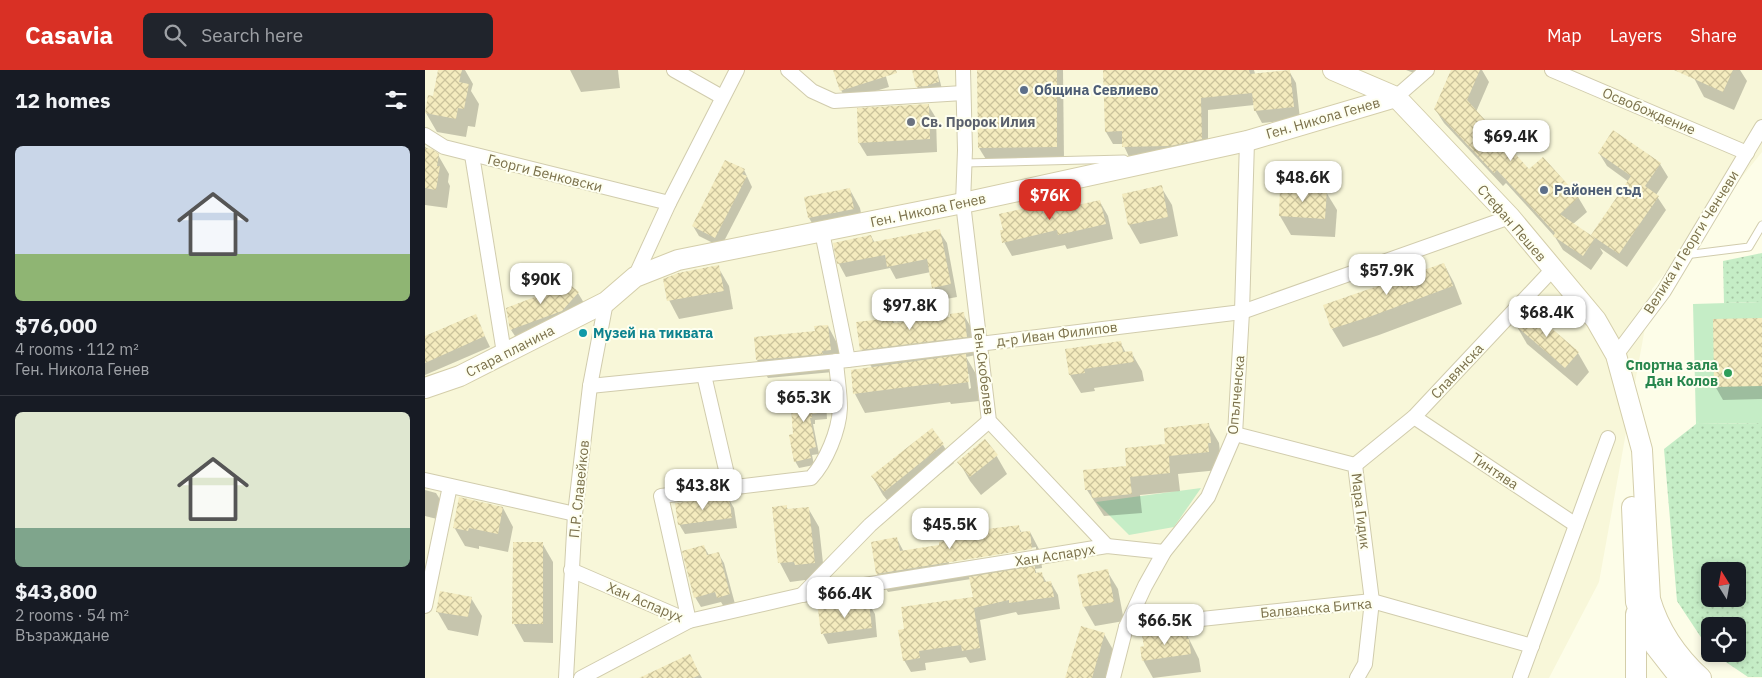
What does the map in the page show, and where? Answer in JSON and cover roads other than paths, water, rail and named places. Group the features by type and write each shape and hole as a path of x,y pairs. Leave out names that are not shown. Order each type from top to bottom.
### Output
{"street":[{"path":"674,70 722,97"},
{"path":"635,277 669,203 737,70"},
{"path":"788,70 812,91 834,101 963,93"},
{"name":"Ген.Скобелев","path":"963,70 965,156 963,203 989,421 1107,546"},
{"name":"Стефан Пешев","path":"1333,70 1396,97 1510,217 1596,320 1616,355 1642,450 1650,599 1662,629 1682,659 1701,678"},
{"path":"1396,97 1427,70"},
{"name":"Освобождение","path":"1552,70 1747,153"},
{"name":"Ген. Никола Генев","path":"635,277 678,260 963,203 1247,141 1396,97"},
{"name":"Велика и Георги Ченчеви","path":"1616,355 1664,291 1762,128"},
{"name":"Георги Бенковски","path":"425,135 444,147 472,155 669,203"},
{"name":"Опълченска","path":"1113,678 1126,627 1145,586 1164,552 1208,497 1235,434 1242,312 1247,141"},
{"path":"472,155 504,353"},
{"name":"д-р Иван Филипов","path":"590,386 842,361 1242,312 1510,217"},
{"path":"581,678 689,621 661,496 811,478 820,468 837,425 840,410 842,361 822,232"},
{"name":"Славянска","path":"1355,465 1414,417 1553,269"},
{"name":"Стара планина","path":"425,388 460,376 606,302 635,277"},
{"name":"П.Р. Славейков","path":"566,678 575,514 590,386 606,302"},
{"path":"704,375 729,487"},
{"name":"Стара планина","path":"425,403 460,376"},
{"name":"Стефан Пешев","path":"1627,395 1636,602 1645,629 1655,646 1680,678"},
{"name":"Тинтява","path":"1414,417 1575,525"},
{"path":"802,595 869,525 989,421"},
{"name":"Мара Гидик","path":"1235,434 1355,465 1372,601 1365,664 1357,678"},
{"path":"1520,678 1608,438"},
{"path":"425,480 575,514"},
{"path":"425,606 450,486"},
{"name":"Хан Аспарух","path":"571,570 689,621 802,595 1107,546 1164,552"},
{"name":"Балванска Битка","path":"1126,627 1372,601 1532,646"},
{"path":"1636,602 1636,678"}],"lane":[{"path":"965,156 1130,159 1139,164"},
{"path":"1685,256 1749,246 1762,225"}],"place":[{"name":"Община Севлиево","path":"1024,90"},
{"name":"Св. Пророк Илия","path":"911,122"},
{"name":"Районен съд","path":"1544,190"},
{"name":"Музей на тиквата","path":"583,333"},
{"name":"Спортна зала Дан Колов","path":"1728,373"}]}
